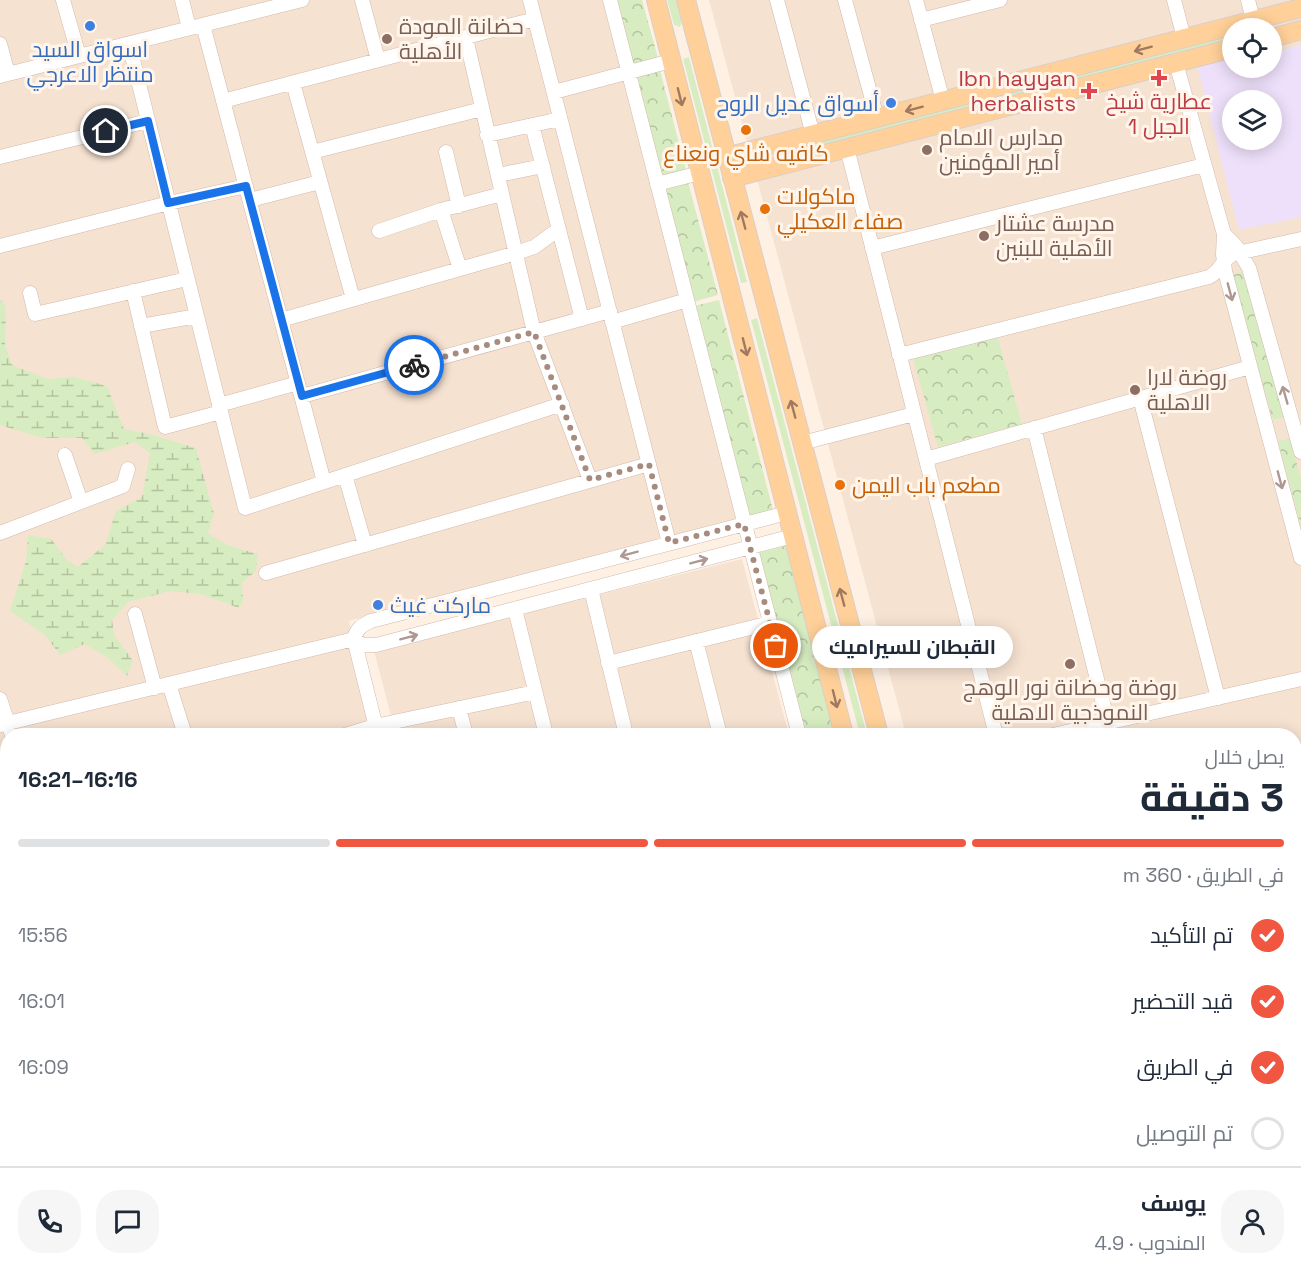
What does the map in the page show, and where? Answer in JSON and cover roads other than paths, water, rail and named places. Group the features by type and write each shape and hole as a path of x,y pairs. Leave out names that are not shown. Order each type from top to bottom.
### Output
{"main road":[{"path":"656,0 842,728"},
{"path":"686,0 877,728"},
{"path":"1261,18 1301,8"},
{"path":"663,30 677,33 686,29 692,22"},
{"path":"726,157 1222,28"},
{"path":"1282,35 1301,30"},
{"path":"671,60 676,51 685,47 699,50"},
{"path":"732,177 1222,51"},
{"path":"1001,86 1000,100 1007,107"},
{"path":"977,92 984,99 982,113"},
{"path":"772,146 766,151 765,158 768,164 775,166"},
{"path":"729,287 745,291 753,288 759,280"},
{"path":"736,313 742,305 750,301 765,304"}],"street":[{"path":"63,0 79,56"},
{"path":"182,0 196,27 223,101 324,482"},
{"path":"0,44 4,75 196,27 267,4 302,0"},
{"path":"362,0 378,60"},
{"path":"530,0 669,543"},
{"path":"610,0 797,728"},
{"path":"777,0 813,135"},
{"path":"845,0 877,118"},
{"path":"916,0 943,101"},
{"path":"921,20 1000,0"},
{"path":"1174,0 1184,38"},
{"path":"1248,0 1252,18"},
{"path":"223,101 535,19"},
{"path":"466,38 534,332 590,480"},
{"path":"129,44 245,508 562,404"},
{"path":"554,92 671,60"},
{"path":"1176,63 1224,234 1224,262 1301,558"},
{"path":"293,83 353,299"},
{"path":"312,152 482,110"},
{"path":"487,135 561,119"},
{"path":"0,157 148,121"},
{"path":"532,125 582,319"},
{"path":"847,148 994,728"},
{"path":"446,152 459,206"},
{"path":"873,248 1204,165"},
{"path":"498,175 543,166"},
{"path":"657,184 700,173"},
{"path":"250,200 320,182"},
{"path":"0,246 168,203 246,186"},
{"path":"379,231 441,210 502,194"},
{"path":"441,210 460,269"},
{"path":"281,320 516,253 534,247 559,229"},
{"path":"1224,234 1241,252 1249,268 1301,452"},
{"path":"900,355 1209,278 1218,272 1229,256 1301,239"},
{"path":"30,293 35,314 188,279"},
{"path":"133,291 165,427 220,408 582,319 611,317 687,300"},
{"path":"141,326 197,316"},
{"path":"926,459 1250,367"},
{"path":"1140,398 1218,698"},
{"path":"802,443 914,414"},
{"path":"1268,433 1294,427"},
{"path":"1034,428 1108,723"},
{"path":"65,455 81,502"},
{"path":"266,573 649,464"},
{"path":"0,533 123,486 128,469"},
{"path":"345,475 365,545"},
{"path":"376,728 354,639 357,630 371,621 788,513"},
{"path":"0,699 6,728 162,686 354,639 363,645 376,645 793,536"},
{"path":"591,589 624,728"},
{"path":"515,609 544,728"},
{"path":"135,614 162,686 182,728"},
{"path":"608,663 770,623"},
{"path":"696,641 718,728"},
{"path":"1085,728 1301,679"},
{"path":"384,728 459,708 536,692"},
{"path":"459,708 464,728"}],"place":[{"name":"اسواق السيد منتظر الاعرجي","path":"90,26"},
{"name":"حضانة المودة الأهلية","path":"387,39"},
{"name":"عطارية شيخ الجبل 1","path":"1159,78"},
{"name":"Ibn hayyan herbalists","path":"1089,91"},
{"name":"أسواق عديل الروح","path":"891,103"},
{"name":"كافيه شاي ونعناع","path":"746,130"},
{"name":"مدارس الامام أمير المؤمنين","path":"927,150"},
{"name":"ماكولات صفاء العكيلي","path":"765,209"},
{"name":"مدرسة عشتار الأهلية للبنين","path":"984,236"},
{"name":"روضة لارا الاهلية","path":"1135,390"},
{"name":"مطعم باب اليمن","path":"840,485"},
{"name":"ماركت غيث","path":"378,605"},
{"name":"القبطان للسيراميك","path":"776,646"},
{"name":"روضة وحضانة نور الوهج النموذجية الاهلية","path":"1070,664"}]}
